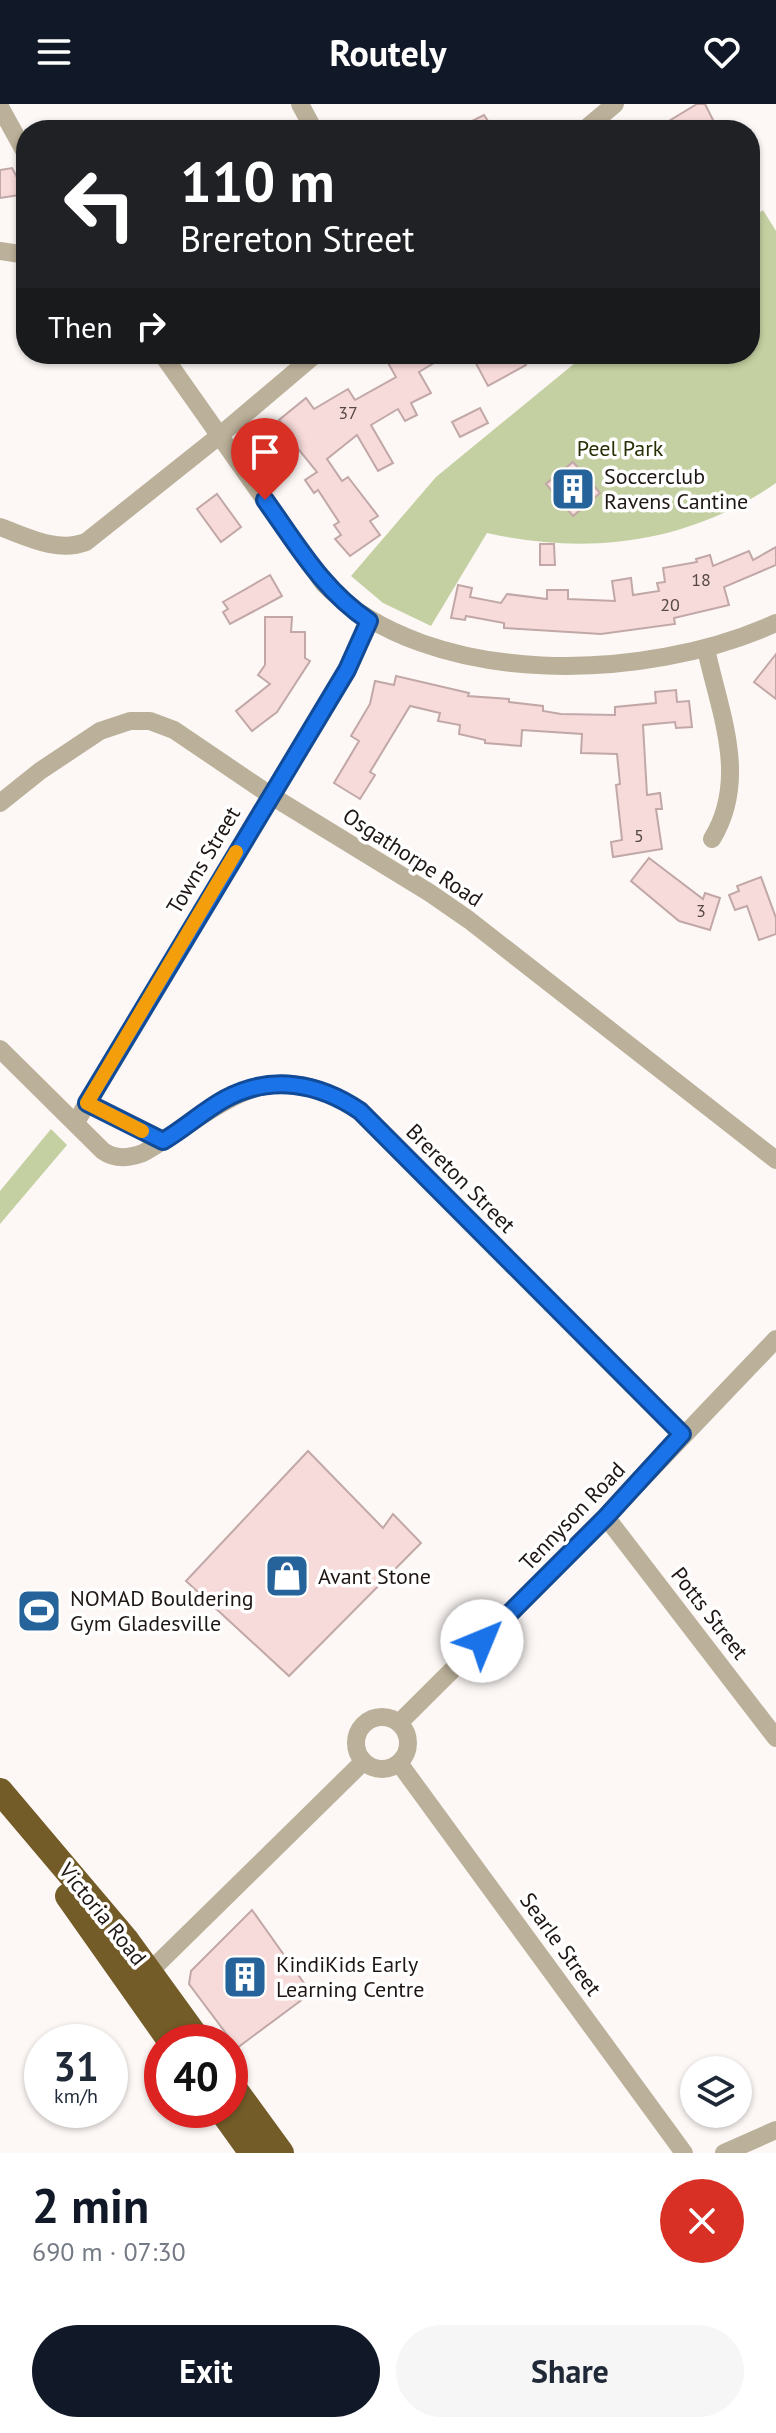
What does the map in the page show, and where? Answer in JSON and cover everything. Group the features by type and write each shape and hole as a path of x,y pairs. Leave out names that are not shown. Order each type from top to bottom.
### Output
{"highway":[{"name":"Victoria Road","path":"0,1791 78,1880 140,1980 162,2024"},
{"name":"Victoria Road","path":"0,1818 140,1980 183,2024"},
{"path":"248,2108 281,2153"},
{"path":"234,2128 252,2153"}],"street":[{"path":"591,117 615,104"},
{"path":"0,107 16,136"},
{"path":"169,364 324,584 369,621 445,649 547,666 607,666 706,649 776,623"},
{"path":"0,527 53,546 72,547 86,542 304,364"},
{"name":"Towns Street","path":"76,1122 347,670 369,621"},
{"path":"706,649 732,769 727,811 712,839"},
{"name":"Osgathorpe Road","path":"0,803 40,771 100,731 140,721 174,730 270,795 430,893 481,929 776,1160"},
{"name":"Brereton Street","path":"0,1049 103,1151 113,1156 132,1157 163,1141 222,1100 255,1087 297,1085 332,1094 348,1103 360,1111 682,1434"},
{"path":"87,1103 163,1141"},
{"name":"Tennyson Road","path":"399,1723 606,1517 776,1339"},
{"name":"Potts Street","path":"606,1517 776,1738"},
{"path":"375,1717 387,1717 399,1723 408,1737 407,1749 399,1763 387,1769 376,1769 363,1762 356,1749 359,1730 375,1717"},
{"path":"140,1980 363,1762"},
{"name":"Searle Street","path":"399,1763 684,2153"},
{"path":"724,2153 776,2130"}],"green space":[{"name":"Peel Park","path":"763,210 776,231 776,483 708,519 637,539 563,543 487,533 431,626 383,603 351,576 436,477 574,364 760,364 760,212"},
{"path":"51,1129 67,1145 0,1224 0,1191"}],"building":[{"path":"697,104 705,104 713,120 671,120"},
{"path":"12,168 16,175 16,196 0,198 0,170"},
{"path":"389,364 432,364 419,372 431,393 411,403 417,415 405,421 398,409 371,425 393,463 378,471 357,435 327,459 342,481 348,477 378,516 370,521 380,535 350,556 335,539 341,535 334,525 339,522 318,490 314,493 305,480 317,472 292,441 285,446 275,434 284,426 279,420 306,398 314,409 348,389 355,400 396,377"},
{"path":"476,364 525,364 526,365 488,386"},
{"path":"480,408 488,423 460,437 452,422"},
{"name":"Soccerclub Ravens Cantine","path":"573,462 600,493 573,516 546,484"},
{"path":"217,494 241,527 221,542 197,509"},
{"path":"540,544 554,544 555,565 540,565"},
{"path":"776,547 776,565 724,587 729,605 674,618 675,624 601,634 504,628 504,623 466,616 465,620 451,618 458,585 472,588 470,597 501,603 507,594 547,599 547,590 568,590 568,599 615,601 612,581 631,578 633,595 659,591 657,583 665,582 663,568 697,562 696,559 710,555 713,566 749,551 753,560"},
{"path":"270,575 282,596 230,624 223,612 228,609 223,602"},
{"path":"265,617 292,617 291,632 305,632 305,658 310,661 277,712 252,731 236,711 270,684 258,675 265,665"},
{"path":"776,654 776,699 754,682"},
{"path":"396,676 469,693 468,696 509,699 509,702 543,706 543,711 561,714 615,715 615,707 656,703 655,692 676,690 677,702 689,701 692,727 676,728 675,722 643,725 647,795 660,793 662,809 656,809 662,849 613,857 611,842 622,840 616,785 620,784 617,754 581,753 582,734 522,730 521,746 485,743 485,740 459,734 460,725 438,721 440,713 410,706 370,772 375,775 360,799 334,783 359,741 351,736 370,704 375,681 394,685"},
{"path":"649,858 703,899 705,893 720,898 710,930 679,921 631,881"},
{"path":"761,877 776,918 776,934 759,940 747,906 735,910 729,895 739,891 737,886"},
{"path":"308,1451 383,1528 393,1514 421,1543 289,1676 186,1581"},
{"name":"KindiKids Early Learning Centre","path":"252,1910 311,1993 248,2040 248,2024 219,2024 189,1984 191,1971"}],"slow traffic":[{"path":"142,1131 87,1103 236,852"}],"place":[{"name":"Soccerclub Ravens Cantine","path":"573,489"},
{"name":"Avant Stone","path":"287,1576"},
{"name":"NOMAD Bouldering Gym Gladesville","path":"39,1611"},
{"name":"KindiKids Early Learning Centre","path":"245,1977"}],"route":[{"path":"265,500 324,584 369,621 347,670 87,1103 163,1141 222,1100 255,1087 297,1085 332,1094 360,1111 682,1434 606,1517 482,1641"}]}
